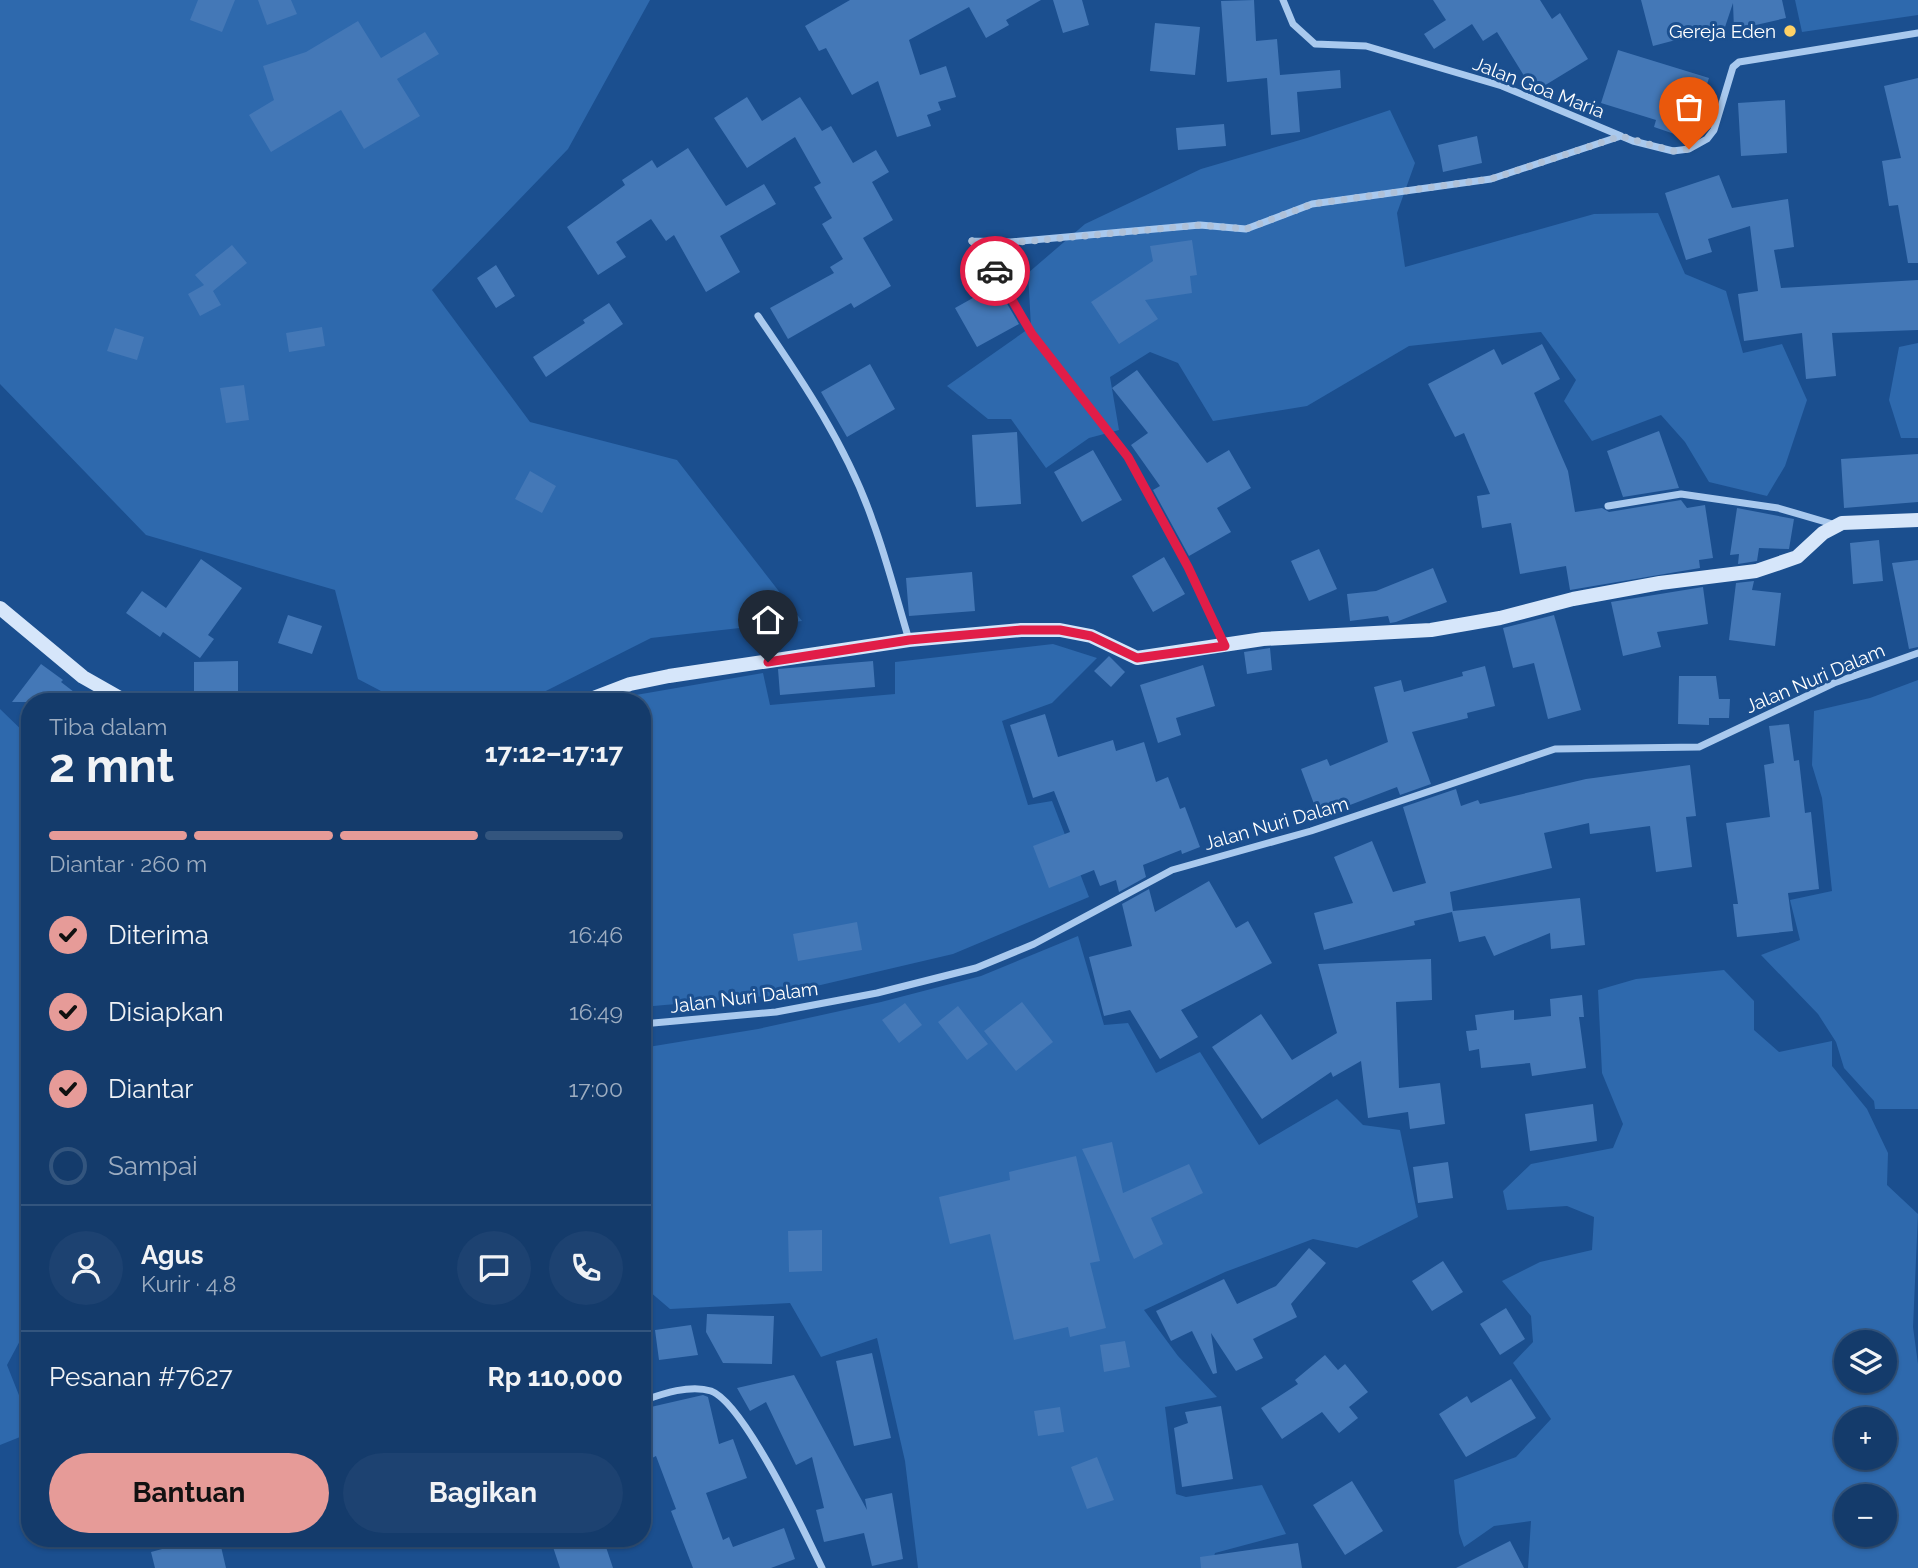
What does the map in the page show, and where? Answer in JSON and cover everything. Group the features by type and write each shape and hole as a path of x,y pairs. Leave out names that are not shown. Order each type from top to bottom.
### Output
{"main road":[{"path":"606,693 630,684 909,640 1021,630 1060,630 1091,636 1137,658 1264,639 1431,630 1585,596 1756,571 1797,557 1837,525 1918,520"},
{"path":"0,608 83,677 111,693"}],"street":[{"name":"Jalan Goa Maria","path":"1283,0 1293,24 1315,44 1366,46 1502,86 1621,136 1673,151 1689,149 1707,139 1714,131 1736,64 1918,33"},
{"path":"1225,646 1188,567 1128,457 1032,334 988,260 972,241 1010,243 1200,225 1246,229 1312,204 1491,179 1621,136"},
{"path":"758,316 800,377 867,508 909,640"},
{"path":"1608,506 1681,494 1778,508 1837,525"},
{"name":"Jalan Nuri Dalam","path":"651,1023 776,1012 877,993 976,968 1034,944 1172,870 1311,831 1555,750 1699,747 1834,683 1918,653"},
{"path":"651,1399 693,1389 708,1390 722,1397 777,1475 822,1568"}],"shaded area":[{"path":"0,0 650,0 568,149 432,290 530,422 677,460 802,621 651,638 542,693 385,693 358,679 335,590 146,535 0,384"},
{"path":"1795,0 1918,0 1918,15 1802,32"},
{"path":"1390,110 1415,163 1397,213 1405,267 1594,214 1658,213 1685,274 1726,291 1743,353 1782,344 1807,400 1785,466 1767,496 1709,482 1685,442 1661,415 1592,441 1564,401 1576,380 1541,332 1409,346 1307,406 1213,421 1178,363 1150,352 1110,377 1119,430 1089,438 1046,468 1011,419 988,419 947,386 1031,327 1028,273 1085,224 1201,169"},
{"path":"1918,343 1918,438 1901,438 1889,400 1899,347"},
{"path":"1053,644 1097,658 1052,703 1002,721 1028,805 1052,801 1089,897 953,954 778,995 651,1006 651,693 647,693 763,673 770,705 895,694 895,662"},
{"path":"1918,680 1918,1109 1875,1109 1874,1101 1844,1068 1836,1042 1818,1014 1761,955 1800,940 1790,900 1832,891 1822,798 1812,765 1814,711 1870,698"},
{"path":"0,709 21,729 21,1339 7,1365 21,1400 21,1437 0,1445"},
{"path":"1078,936 1104,1025 1128,1023 1156,1073 1200,1052 1259,1145 1337,1099 1363,1125 1400,1130 1418,1217 1357,1248 1313,1239 1225,1272 1144,1310 1178,1356 1217,1397 1165,1407 1176,1494 1186,1497 1262,1485 1286,1534 1215,1553 1211,1568 918,1568 905,1461 877,1338 821,1357 790,1303 670,1309 651,1293 651,1047 758,1029 881,1002 981,976"},
{"path":"1724,970 1754,1001 1754,1030 1779,1052 1832,1041 1832,1066 1867,1109 1888,1153 1887,1185 1918,1214 1913,1327 1918,1364 1918,1568 1528,1568 1531,1521 1494,1526 1464,1547 1459,1533 1454,1480 1516,1457 1551,1419 1513,1363 1533,1342 1531,1316 1502,1281 1540,1262 1592,1250 1594,1217 1567,1206 1507,1210 1503,1191 1531,1164 1613,1148 1623,1124 1602,1073 1598,990 1636,979"}],"building":[{"path":"198,0 235,0 222,32 190,20"},
{"path":"258,0 291,0 297,14 267,25"},
{"path":"850,0 1041,0 1006,20 1009,25 986,38 969,7 909,40 920,75 946,66 956,97 938,102 941,110 927,115 931,126 897,137 878,81 852,95 826,48 819,51 805,26"},
{"path":"1053,0 1082,0 1089,25 1063,33"},
{"path":"1254,0 1256,41 1277,39 1280,75 1340,70 1341,88 1297,92 1300,132 1271,135 1267,78 1227,82 1221,1"},
{"path":"1433,0 1540,0 1552,19 1560,13 1588,59 1534,92 1497,32 1483,41 1472,24 1434,49 1424,34 1446,20"},
{"path":"1641,0 1782,0 1786,18 1734,30 1733,3 1725,27 1653,46"},
{"path":"358,21 381,58 425,32 439,54 397,79 420,116 364,149 341,110 271,152 249,115 274,100 263,66 306,52"},
{"path":"1155,23 1200,27 1195,75 1150,71"},
{"path":"1618,50 1709,78 1689,139 1654,127 1656,120 1601,103"},
{"path":"1918,78 1918,263 1908,263 1898,205 1889,206 1882,161 1901,158 1884,86"},
{"path":"747,97 762,121 800,97 822,131 831,126 853,163 876,150 889,172 872,182 893,220 863,238 891,286 854,308 851,303 788,339 770,308 834,273 830,267 843,259 822,224 832,218 814,187 821,183 795,137 747,168 714,118"},
{"path":"1785,100 1787,153 1741,156 1738,103"},
{"path":"1224,124 1226,146 1178,150 1176,128"},
{"path":"1477,136 1482,163 1443,172 1438,145"},
{"path":"688,148 726,206 764,184 776,204 720,236 740,272 706,292 674,235 666,241 651,219 616,242 626,257 598,275 567,227 625,185 622,180 652,160 657,168"},
{"path":"1719,175 1732,208 1788,199 1794,247 1774,250 1781,288 1918,280 1918,330 1832,333 1836,376 1806,379 1802,333 1744,341 1738,294 1758,291 1750,226 1708,239 1712,252 1686,260 1665,193"},
{"path":"1192,240 1197,275 1190,276 1192,293 1145,300 1158,319 1119,344 1091,302 1153,261 1150,246"},
{"path":"232,245 247,263 213,291 221,305 200,316 188,294 204,285 195,275"},
{"path":"496,265 515,296 496,308 477,278"},
{"path":"996,285 1019,324 977,347 955,308"},
{"path":"609,303 623,324 546,377 533,357 585,323 583,320"},
{"path":"322,327 325,346 289,352 286,333"},
{"path":"115,328 144,337 137,360 107,351"},
{"path":"1542,344 1560,379 1534,393 1568,471 1575,512 1602,508 1609,512 1681,500 1687,508 1705,505 1713,558 1699,560 1700,568 1570,590 1566,566 1520,574 1511,523 1482,528 1477,496 1490,494 1464,433 1455,437 1428,384 1494,349 1502,365"},
{"path":"870,364 895,409 847,437 821,392"},
{"path":"1137,370 1207,463 1229,450 1251,488 1217,508 1231,532 1189,556 1153,490 1160,486 1131,445 1148,433 1112,388"},
{"path":"244,385 249,420 226,423 220,388"},
{"path":"1659,431 1679,488 1623,497 1607,451"},
{"path":"1017,432 1021,504 976,507 972,435"},
{"path":"1093,450 1122,500 1082,522 1054,472"},
{"path":"1918,454 1918,502 1844,508 1841,459"},
{"path":"530,471 556,486 542,513 515,499"},
{"path":"1737,508 1794,519 1789,549 1759,548 1757,561 1738,564 1739,554 1730,555"},
{"path":"1879,540 1883,581 1853,584 1850,543"},
{"path":"1319,549 1337,589 1309,601 1291,561"},
{"path":"1164,557 1185,594 1153,612 1132,576"},
{"path":"201,559 242,588 208,635 214,639 200,658 163,632 160,637 126,613 142,591 166,608"},
{"path":"1918,560 1918,647 1909,649 1892,563"},
{"path":"1433,568 1447,602 1396,622 1390,623 1388,616 1350,621 1347,594 1376,591"},
{"path":"972,572 975,611 909,616 906,578"},
{"path":"1754,581 1752,590 1781,593 1775,646 1729,640 1736,583"},
{"path":"1703,587 1708,624 1657,632 1661,647 1623,656 1611,602"},
{"path":"288,615 322,626 312,654 278,643"},
{"path":"1554,615 1581,710 1548,719 1534,663 1513,668 1503,628"},
{"path":"1270,648 1272,670 1247,674 1244,652"},
{"path":"1109,656 1125,672 1111,687 1094,671"},
{"path":"238,661 238,691 194,692 194,662"},
{"path":"873,661 875,687 780,695 778,669"},
{"path":"41,664 75,693 21,693 21,702 12,702"},
{"path":"1203,665 1215,706 1176,718 1181,735 1158,743 1140,685"},
{"path":"1485,666 1495,706 1467,713 1468,718 1412,732 1431,784 1400,795 1397,787 1350,805 1348,800 1317,812 1301,769 1327,759 1330,766 1388,742 1374,687 1401,680 1404,692 1463,676 1462,672"},
{"path":"1679,676 1716,676 1719,699 1730,699 1729,718 1709,718 1709,725 1678,724"},
{"path":"1045,714 1058,757 1113,740 1116,751 1144,742 1156,782 1168,777 1180,809 1185,807 1200,847 1182,854 1181,850 1143,865 1146,877 1119,892 1116,880 1100,886 1094,870 1049,888 1033,846 1070,832 1054,791 1033,798 1010,725"},
{"path":"1789,724 1794,761 1799,760 1805,813 1811,812 1819,889 1788,893 1793,931 1737,937 1733,904 1738,904 1726,823 1770,817 1764,765 1774,763 1769,726"},
{"path":"1690,765 1696,816 1686,817 1692,867 1656,872 1650,826 1590,834 1589,823 1544,833 1552,868 1450,892 1453,911 1580,898 1585,945 1551,949 1550,933 1494,956 1485,936 1459,942 1452,912 1414,921 1415,925 1324,950 1314,913 1353,903 1334,857 1372,841 1393,892 1426,883 1403,807 1456,789 1461,806 1478,800 1480,804 1586,779"},
{"path":"1209,881 1236,928 1248,921 1272,963 1181,1010 1198,1037 1160,1059 1130,1010 1104,1016 1089,957 1132,946 1122,904 1149,889 1155,912"},
{"path":"857,922 862,950 798,961 793,934"},
{"path":"1431,959 1432,1000 1396,1002 1399,1088 1440,1083 1445,1124 1410,1129 1408,1112 1368,1118 1361,1061 1333,1077 1331,1072 1262,1119 1212,1047 1261,1014 1292,1060 1337,1033 1318,964"},
{"path":"1582,995 1584,1017 1579,1017 1586,1068 1532,1076 1530,1063 1481,1068 1479,1049 1469,1051 1466,1031 1477,1030 1475,1015 1514,1010 1514,1020 1551,1016 1550,999"},
{"path":"1022,1002 1053,1042 1016,1071 984,1031"},
{"path":"905,1003 922,1025 899,1043 882,1020"},
{"path":"958,1006 988,1044 967,1060 938,1022"},
{"path":"1593,1104 1597,1141 1530,1151 1525,1114"},
{"path":"1112,1142 1123,1193 1189,1164 1203,1193 1151,1218 1163,1244 1134,1259 1082,1149"},
{"path":"1076,1156 1100,1261 1090,1263 1106,1328 1070,1337 1068,1327 1014,1340 990,1234 950,1244 939,1197 1010,1180 1009,1172"},
{"path":"1448,1162 1453,1198 1418,1203 1413,1167"},
{"path":"822,1230 822,1271 789,1272 788,1231"},
{"path":"1309,1248 1326,1263 1291,1304 1297,1317 1253,1339 1263,1358 1236,1371 1211,1333 1217,1373 1213,1374 1192,1331 1171,1341 1156,1311 1224,1279 1237,1304 1276,1286"},
{"path":"1443,1261 1463,1292 1432,1311 1412,1281"},
{"path":"1506,1308 1525,1339 1500,1355 1480,1324"},
{"path":"707,1314 774,1316 772,1364 723,1363 706,1332"},
{"path":"691,1325 698,1355 659,1360 655,1330"},
{"path":"1125,1341 1130,1367 1104,1372 1100,1345"},
{"path":"872,1353 891,1438 854,1446 836,1361"},
{"path":"1325,1355 1338,1370 1345,1364 1368,1392 1349,1407 1358,1418 1339,1433 1322,1412 1282,1439 1261,1408 1298,1384 1295,1380"},
{"path":"794,1375 867,1510 865,1499 892,1493 903,1559 872,1566 864,1533 824,1542 816,1510 824,1508 812,1457 796,1465 766,1402 750,1411 737,1388"},
{"path":"1511,1379 1536,1418 1466,1457 1439,1414 1467,1396 1471,1403"},
{"path":"703,1395 708,1397 719,1444 733,1439 747,1478 706,1493 723,1540 729,1537 733,1547 784,1528 795,1559 771,1568 693,1568 671,1511 676,1509 656,1456 651,1458 651,1407"},
{"path":"1221,1406 1233,1479 1182,1487 1174,1428 1188,1423 1185,1412"},
{"path":"1060,1407 1064,1432 1038,1436 1034,1411"},
{"path":"1097,1457 1114,1500 1087,1509 1071,1467"},
{"path":"1352,1481 1383,1531 1345,1555 1313,1505"},
{"path":"1510,1541 1524,1568 1456,1568"},
{"path":"1298,1543 1302,1568 1201,1568 1200,1557"},
{"path":"170,1547 221,1547 226,1568 155,1568 151,1552"},
{"path":"553,1547 606,1547 613,1568 560,1568"}],"way so far":[{"path":"995,271 972,241 1010,243 1200,225 1246,229 1312,204 1491,179 1621,136 1673,151 1689,149"}],"place":[{"name":"Gereja Eden","path":"1790,31"}],"route":[{"path":"768,662 909,640 1021,630 1060,630 1091,636 1137,658 1225,646 1188,567 1128,457 1032,334 995,271"}]}
